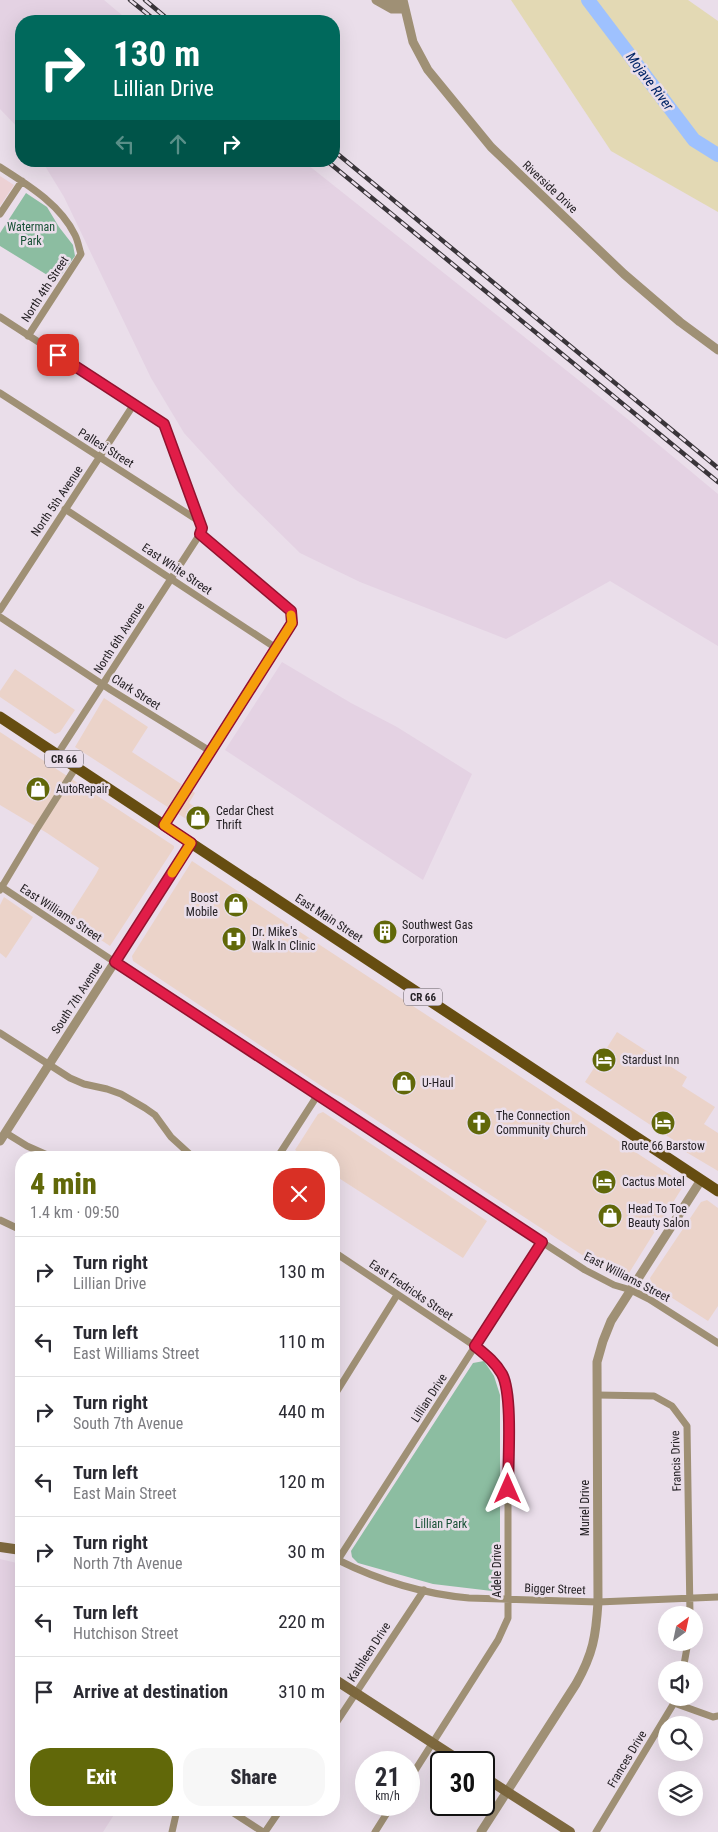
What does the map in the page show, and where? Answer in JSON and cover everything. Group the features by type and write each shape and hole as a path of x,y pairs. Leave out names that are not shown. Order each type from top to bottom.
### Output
{"main road":[{"name":"East Main Street","path":"0,717 718,1191"},
{"path":"0,1547 15,1549"},
{"path":"340,1683 445,1751"},
{"path":"495,1784 570,1832"}],"street":[{"path":"376,0 392,9 404,5"},
{"path":"390,0 404,5"},
{"name":"Riverside Drive","path":"404,5 413,42 428,70 491,147 624,274 680,322 718,350"},
{"path":"0,167 22,181 0,214"},
{"name":"North 4th Street","path":"22,181 44,196 63,218 75,236 80,254 28,336"},
{"path":"0,317 164,424 202,528 200,534 291,611 292,623 164,825"},
{"name":"Pallesi Street","path":"0,393 70,439 100,456 199,522"},
{"name":"North 5th Avenue","path":"0,610 134,404"},
{"name":"East White Street","path":"66,509 276,648"},
{"name":"North 6th Avenue","path":"57,755 200,534"},
{"name":"Clark Street","path":"0,618 210,752"},
{"path":"1,888 76,767"},
{"name":"South 7th Avenue","path":"0,1142 191,843"},
{"name":"East Williams Street","path":"1,888 542,1242 614,1285 631,1290 649,1299 718,1343"},
{"path":"0,1033 70,1078 84,1084 121,1094 145,1108 155,1115 171,1137 186,1151"},
{"path":"282,1151 317,1096"},
{"path":"6,1133 38,1151"},
{"name":"Muriel Drive","path":"481,1832 586,1667 596,1631 598,1602 597,1362 611,1321 701,1180"},
{"path":"0,1220 15,1227"},
{"name":"Lillian Drive","path":"340,1557 542,1242"},
{"name":"East Fredricks Street","path":"340,1256 475,1346"},
{"path":"340,1386 397,1295"},
{"name":"Adele Drive","path":"420,1762 498,1640 508,1618 508,1397 503,1375 493,1360 475,1346"},
{"name":"Francis Drive","path":"596,1395 654,1396 672,1406 687,1426 689,1598"},
{"name":"Bigger Street","path":"340,1564 379,1578 424,1590 469,1598 598,1602 718,1597"},
{"name":"Kathleen Drive","path":"340,1717 424,1590"},
{"path":"689,1598 689,1606"},
{"name":"Frances Drive","path":"596,1832 671,1706"},
{"path":"689,1706 713,1716 718,1716"},
{"path":"172,1832 176,1816"},
{"path":"239,1816 264,1832 276,1816"},
{"path":"375,1832 385,1816"}],"shaded area":[{"path":"0,0 104,0 122,15 15,15 15,125 0,109"},
{"path":"46,167 311,167 630,421 718,494 718,646 610,581 506,639 360,582 300,553 236,490 184,433 151,378 64,197"},
{"path":"0,176 14,185 0,206"},
{"path":"282,662 351,703 397,727 472,774 423,880 225,750"},
{"path":"15,669 75,710 60,732 55,734 0,697 0,691"},
{"path":"104,698 148,727 132,752 195,793 189,803 209,816 200,828 75,747"},
{"path":"0,732 174,846 110,946 68,918 99,868 47,833 0,805"},
{"path":"192,861 681,1182 682,1188 629,1273 624,1274 602,1268 133,961 132,956"},
{"path":"4,897 33,917 6,958 0,953 0,905"},
{"path":"617,1032 687,1077 682,1086 715,1107 704,1124 718,1133 718,1171 686,1152 687,1149 585,1082"},
{"path":"323,1112 487,1221 463,1258 340,1179 340,1151 295,1150 318,1114"},
{"path":"707,1200 718,1208 718,1306 708,1321 652,1285 650,1278 701,1202"},
{"path":"0,1559 15,1563 15,1816 113,1816 103,1832 0,1832"}],"green space":[{"name":"Waterman Park","path":"26,193 47,207 73,245 75,256 57,281 0,246 0,233"},
{"name":"Lillian Park","path":"484,1361 494,1376 500,1395 500,1583 492,1591 433,1584 358,1563 352,1557 351,1551 473,1363"}],"sand":[{"path":"511,0 688,0 718,21 718,212 611,151"}],"waterway":[{"name":"Mojave River","path":"588,0 694,140 718,155"}],"railway":[{"path":"130,0 149,15"},
{"path":"145,0 163,15"},
{"path":"340,156 718,468"},
{"path":"334,167 718,482"}],"slow traffic":[{"path":"172,873 191,843 164,825 292,623 291,615"}],"place":[{"name":"AutoRepair","path":"38,789"},
{"name":"Cedar Chest Thrift","path":"198,818"},
{"name":"Boost Mobile","path":"236,905"},
{"name":"Southwest Gas Corporation","path":"385,932"},
{"name":"Dr. Mike's Walk In Clinic","path":"234,939"},
{"name":"Stardust Inn","path":"604,1060"},
{"name":"U-Haul","path":"404,1083"},
{"name":"The Connection Community Church","path":"479,1123"},
{"name":"Route 66 Barstow","path":"663,1123"},
{"name":"Cactus Motel","path":"604,1182"},
{"name":"Head To Toe Beauty Salon","path":"610,1216"}],"route":[{"path":"58,355 164,424 202,528 200,534 291,611 292,623 164,825 191,843 115,962 542,1242 475,1346 493,1360 503,1375 505,1382 508,1397 508,1489"}]}
